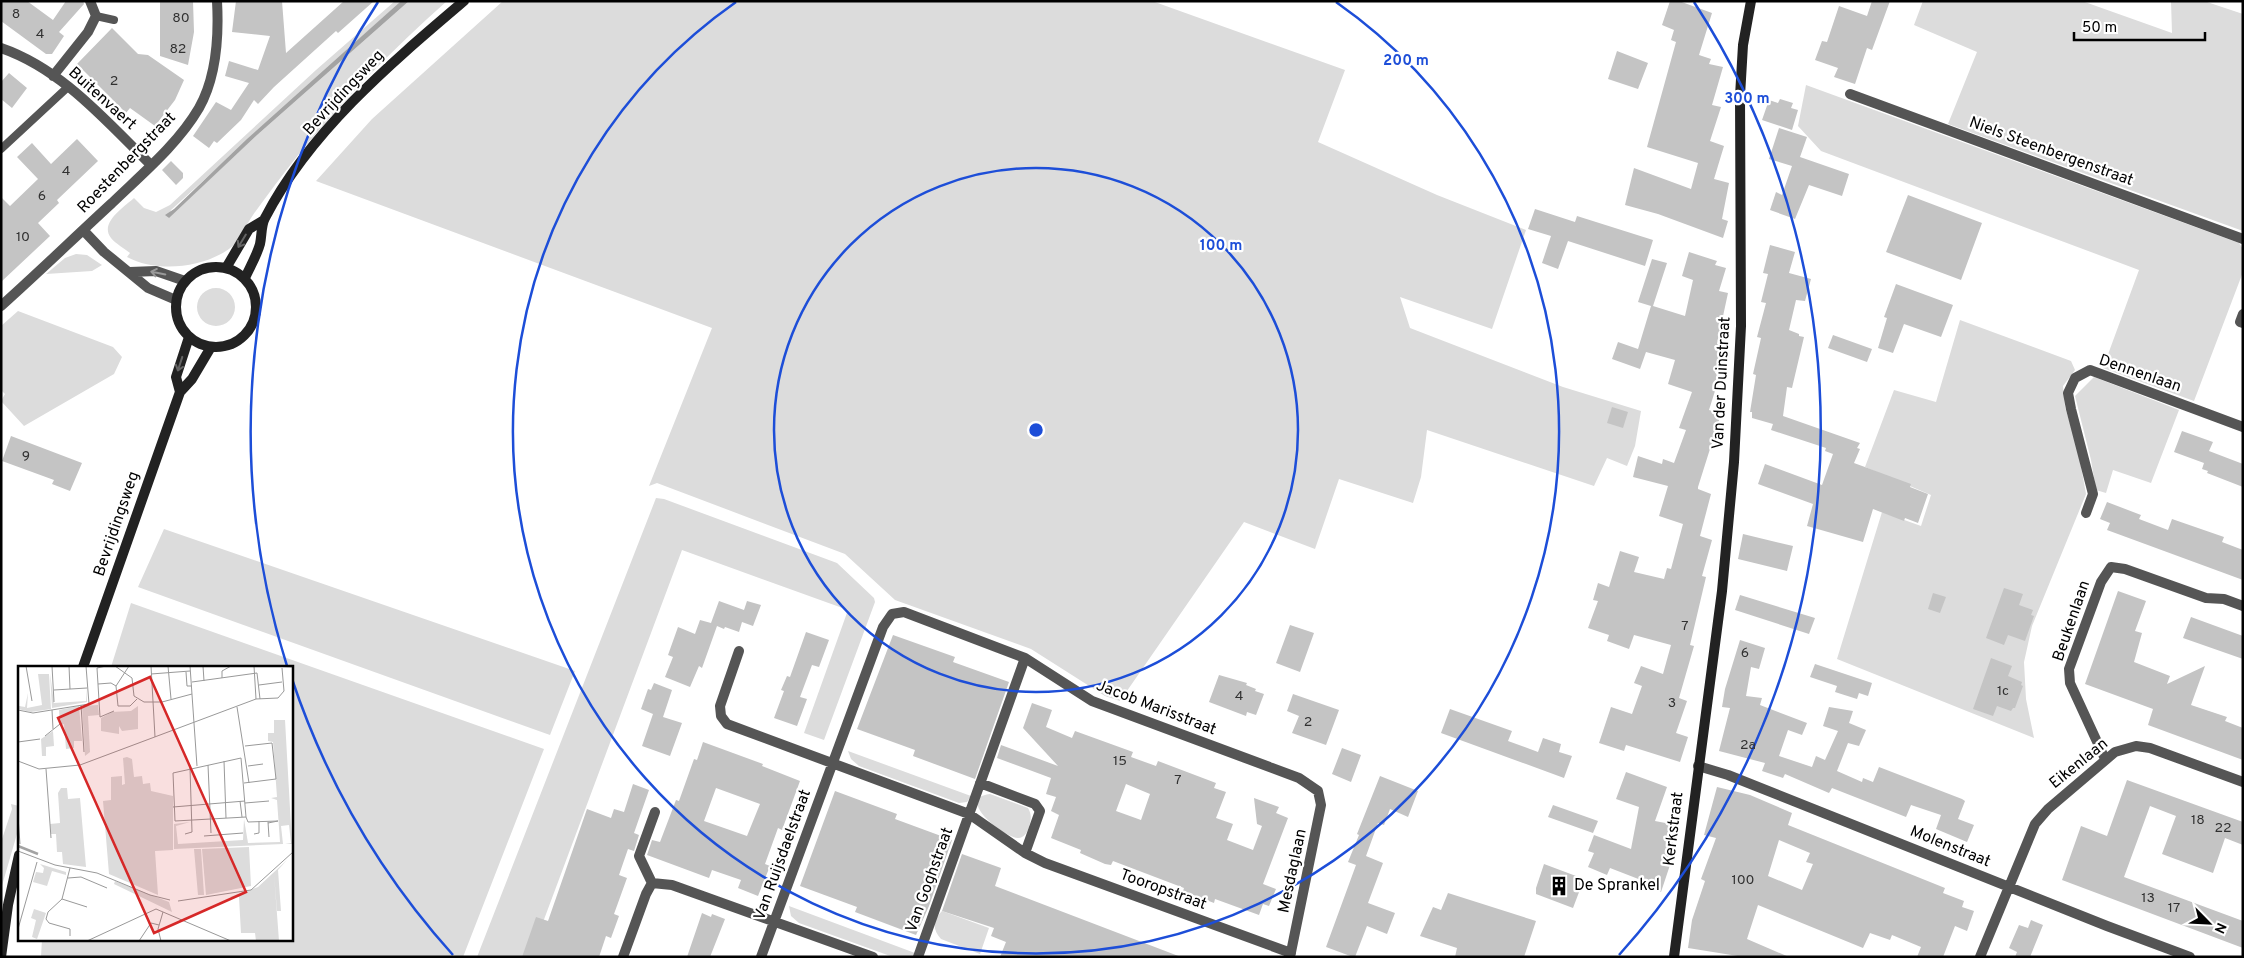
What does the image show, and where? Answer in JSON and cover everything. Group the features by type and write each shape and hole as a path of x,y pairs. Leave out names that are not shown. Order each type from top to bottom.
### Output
{"main road":[{"name":"Bevrijdingsweg","path":"245,278 260,246 264,220 302,162 345,110 396,59 464,1"},
{"name":"Van der Duinstraat","path":"1698,766 1724,572 1734,462 1741,326 1740,96 1743,44 1751,1"},
{"name":"Bevrijdingsweg","path":"226,268 249,229 264,220"},
{"path":"211,267 236,271 245,278 253,290 256,304 255,318 249,331 238,341 225,346 211,347 199,344 188,337 178,320 176,300 185,281 197,271 211,267"},
{"name":"Bevrijdingsweg","path":"180,392 176,377 188,337"},
{"name":"Bevrijdingsweg","path":"83,666 180,392 192,379 211,347"},
{"name":"Kerkstraat","path":"1674,957 1698,766"},
{"path":"1,957 8,906 18,860"}],"street":[{"path":"53,76 88,32 96,16 90,1"},
{"name":"Roestenbergstraat","path":"1,306 151,165 180,134 199,107 210,80 217,51 217,1"},
{"name":"Buitenvaert","path":"1,48 69,86 151,165"},
{"name":"Niels Steenbergenstraat","path":"1850,94 2243,239"},
{"path":"83,230 104,252 148,288 176,300"},
{"path":"130,272 156,271 185,281"},
{"name":"Dennenlaan","path":"2086,513 2093,494 2068,393 2075,378 2090,370 2243,427"},
{"name":"Beukenlaan","path":"2105,759 2070,683 2069,669 2101,582 2111,567 2125,568 2206,598 2224,599 2243,606"},
{"name":"Jacob Marisstraat","path":"904,612 1025,658 1092,702 1299,778 1318,791"},
{"name":"Van Ruijsdaelstraat","path":"761,957 883,627 892,614 904,612"},
{"path":"739,651 720,706 721,716 727,724 833,764"},
{"path":"969,814 1025,658"},
{"name":"Eikenlaan","path":"1980,957 2035,824 2048,809 2105,759 2125,748 2136,746 2150,748 2243,782"},
{"name":"Tooropstraat","path":"833,764 969,814 1025,853 1046,863 1291,955"},
{"name":"Molenstraat","path":"1698,766 1728,775 2010,888 2190,957"},
{"path":"980,783 1035,804 1040,811 1025,853"},
{"name":"Mesdaglaan","path":"1291,955 1321,805 1318,791"},
{"path":"652,883 639,856 655,812"},
{"name":"Van Goghstraat","path":"918,957 969,814"},
{"path":"652,883 672,885 873,957"},
{"path":"623,957 646,894 652,883"}],"lane":[{"path":"96,16 114,20"},
{"path":"1,149 69,86"}],"shaded area":[{"path":"395,1 401,1 171,210 168,218 256,136 409,1 447,1 408,37 334,113 281,177 233,246 206,261 179,266 165,267 152,265 127,257 130,253 113,240 108,232 110,221 119,211 134,198 144,208 156,212 170,205 316,70"},
{"path":"401,1 409,1 256,136 169,218 165,215 174,209 247,139"},
{"path":"503,1 1152,1 1345,70 1318,142 1437,195 1526,230 1492,329 1400,297 1410,328 1563,387 1641,411 1635,446 1627,466 1607,458 1594,486 1427,430 1421,477 1413,503 1339,479 1315,549 1244,522 1120,701 1105,696 1031,649 895,600 845,554 657,483 649,486 712,328 316,181 372,119"},
{"path":"1923,1 2082,1 2172,33 2171,1 2204,1 2243,14 2243,231 1948,124 1977,52 1914,25"},
{"path":"1806,85 2239,243 2243,249 2243,272 2194,401 2103,368 2139,270 1821,151 1798,126"},
{"path":"76,254 87,255 102,265 92,271 46,274 65,258"},
{"path":"216,288 229,294 235,307 229,320 216,326 203,320 197,307 203,294"},
{"path":"18,311 113,347 122,357 114,374 24,426 1,401 5,394 1,390 1,326"},
{"path":"1960,320 2071,361 2075,370 2063,386 2065,407 2078,450 2086,494 2032,626 2024,662 2026,699 2034,738 1837,659 1882,512 1921,526 1931,495 1865,467 1894,390 1936,402"},
{"path":"2094,377 2179,410 2151,483 2113,470 2106,493 2096,490 2091,460 2075,396"},
{"path":"656,498 664,499 837,563 874,598 875,602 824,740 804,733 848,610 682,550 530,957 477,957"},
{"path":"164,529 575,671 550,735 138,587"},
{"path":"131,603 544,749 463,957 41,957 42,940 292,940 292,666 111,666"},
{"path":"848,751 971,796 967,802 959,803 859,766 851,759"},
{"path":"990,794 1028,808 1031,819 1027,832 1024,835 1019,838 1004,833 986,818 977,803 980,797"},
{"path":"11,804 18,806 18,830 1,889 1,842 12,809"},
{"path":"789,906 915,953 912,957 893,957 799,923 791,916"},
{"path":"942,911 989,928 980,954 941,939 936,932 935,921"}],"building":[{"path":"1,1 27,1 53,20 66,1 83,1 84,4 59,32 64,36 52,54 46,54 1,21"},
{"path":"160,1 193,1 194,32 188,65 160,56"},
{"path":"236,1 282,1 286,53 344,1 374,1 338,33 336,31 258,104 254,100 241,120 217,143 214,141 209,148 193,136 216,102 231,110 249,83 225,76 229,61 258,70 270,36 232,32"},
{"path":"1670,1 1679,1 1712,13 1699,55 1711,59 1709,64 1723,67 1712,105 1721,107 1710,141 1724,146 1714,179 1729,183 1722,219 1728,221 1723,238 1658,214 1625,205 1634,168 1691,189 1698,163 1647,147 1676,42 1671,40 1674,30 1662,25"},
{"path":"1872,1 1890,1 1872,50 1867,48 1855,84 1834,77 1838,68 1815,60 1822,41 1827,42 1839,6 1867,16"},
{"path":"112,28 138,54 148,55 184,80 175,100 155,126 130,108 126,113 77,64"},
{"path":"1617,51 1648,63 1638,89 1608,79"},
{"path":"9,73 27,88 12,108 1,99 1,82"},
{"path":"1780,99 1793,103 1791,108 1798,110 1792,130 1762,120 1769,100 1778,103"},
{"path":"1779,128 1807,137 1800,157 1849,174 1842,196 1809,185 1795,219 1770,210 1776,192 1782,195 1792,166 1769,159"},
{"path":"77,139 98,161 57,200 59,203 38,223 50,236 1,282 1,197 10,206 38,179 17,157 32,143 51,164"},
{"path":"171,161 183,173 183,178 176,185 162,170"},
{"path":"1908,195 1982,223 1961,280 1886,252"},
{"path":"1535,209 1575,222 1577,216 1653,240 1645,266 1568,241 1558,269 1542,263 1551,236 1528,229"},
{"path":"1770,245 1795,252 1789,273 1811,279 1805,301 1796,300 1789,330 1804,337 1792,388 1787,387 1783,416 1860,443 1857,448 1860,449 1854,463 1911,484 1910,487 1928,494 1918,523 1905,518 1904,521 1873,509 1863,542 1807,526 1813,504 1758,484 1765,464 1822,485 1833,454 1825,451 1826,448 1771,430 1773,424 1752,418 1752,412 1750,412 1756,375 1753,374 1761,338 1757,337 1766,303 1761,302 1768,274 1763,273"},
{"path":"1689,252 1717,261 1715,265 1726,268 1719,291 1728,293 1717,344 1723,345 1715,373 1720,375 1709,410 1721,414 1698,487 1698,489 1711,494 1700,536 1712,540 1702,576 1706,577 1690,645 1694,646 1679,698 1687,701 1676,733 1688,737 1680,762 1626,745 1624,751 1599,743 1611,707 1632,714 1642,686 1634,683 1641,666 1663,674 1671,645 1634,635 1629,649 1607,641 1609,635 1588,628 1598,601 1593,600 1598,583 1609,587 1620,551 1639,557 1634,572 1664,579 1667,568 1671,569 1683,524 1659,516 1668,486 1633,477 1638,456 1662,464 1663,459 1674,463 1686,430 1679,428 1692,392 1668,384 1675,360 1646,352 1640,369 1612,359 1618,342 1638,349 1651,306 1638,302 1652,259 1667,263 1653,306 1685,316 1693,280 1682,276"},
{"path":"1896,284 1953,305 1941,337 1904,324 1893,353 1878,348 1887,318 1884,317"},
{"path":"1833,335 1872,349 1867,362 1828,348"},
{"path":"1612,407 1628,412 1623,428 1607,423"},
{"path":"2182,431 2213,442 2209,451 2243,464 2243,487 2207,473 2208,471 2202,469 2204,463 2174,452"},
{"path":"11,436 82,463 70,491 52,484 54,480 2,461"},
{"path":"2107,502 2141,515 2139,519 2168,530 2172,519 2224,537 2222,542 2243,550 2243,580 2107,530 2110,523 2100,519"},
{"path":"1743,534 1793,546 1787,571 1738,559"},
{"path":"2004,588 2023,594 2019,605 2033,610 2031,615 2034,616 2025,641 2008,635 2004,645 1986,638"},
{"path":"2118,591 2146,601 2135,631 2142,633 2134,662 2170,676 2167,684 2205,666 2191,705 2227,717 2225,721 2243,728 2243,760 2148,725 2153,709 2085,684"},
{"path":"1933,593 1946,597 1940,613 1928,609"},
{"path":"1740,595 1815,618 1809,634 1735,610"},
{"path":"719,601 744,610 747,601 761,605 753,626 742,622 739,632 717,626 702,668 699,666 690,687 665,677 673,657 668,655 678,627 695,634 700,620 711,623"},
{"path":"2191,617 2243,636 2243,659 2183,638"},
{"path":"1290,625 1314,633 1300,672 1276,663"},
{"path":"806,632 829,640 819,667 812,665 800,697 807,699 797,726 774,718 784,691 781,690 787,676 790,677"},
{"path":"893,635 955,657 953,662 1009,682 975,779 913,756 915,750 857,729"},
{"path":"1740,640 1765,648 1759,669 1751,667 1746,696 1762,698 1760,705 1807,723 1802,735 1788,730 1779,756 1812,767 1816,756 1825,760 1838,731 1823,726 1829,707 1853,711 1849,723 1866,730 1859,746 1848,743 1837,771 1862,782 1863,778 1873,782 1879,767 1962,799 1965,801 1958,819 1974,825 1967,842 1936,829 1941,815 1911,805 1906,817 1832,788 1829,793 1785,774 1783,778 1762,771 1765,763 1719,751 1730,708 1722,707 1725,689"},
{"path":"1991,658 2012,666 2008,676 2022,682 2021,685 2023,686 2015,708 2011,711 1997,706 1993,716 1973,709"},
{"path":"1815,664 1872,683 1868,696 1859,693 1857,699 1835,692 1837,686 1810,677"},
{"path":"1219,675 1247,683 1246,685 1256,689 1255,691 1264,694 1256,715 1247,712 1246,716 1209,702"},
{"path":"654,683 672,690 663,717 682,723 670,756 642,746 653,714 641,709 648,689 651,690"},
{"path":"1293,694 1339,710 1326,745 1292,733 1299,716 1287,711"},
{"path":"1032,703 1052,710 1046,727 1072,738 1075,731 1133,752 1131,757 1156,766 1158,761 1216,783 1214,788 1226,792 1216,818 1233,824 1227,840 1253,850 1262,826 1257,824 1254,798 1279,807 1276,813 1288,818 1263,884 1276,889 1269,906 1263,904 1259,915 1215,899 1214,903 1183,891 1184,888 1113,861 1111,865 1105,864 1080,853 1081,850 1051,838 1059,815 1051,811 1056,797 1046,794 1051,778 997,758 1001,745 1058,766 1023,728","holes":["1126,784 1150,794 1141,820 1116,811"]},
{"path":"1450,709 1512,731 1508,741 1538,752 1543,738 1561,744 1559,752 1572,756 1564,778 1441,733"},
{"path":"703,742 763,764 762,766 800,781 782,830 778,828 765,864 770,866 758,896 738,888 741,880 712,870 709,878 647,855 652,840 660,842 676,800 679,801 694,759 697,760","holes":["716,788 760,804 747,836 704,821"]},
{"path":"1342,748 1361,755 1351,782 1332,774"},
{"path":"1626,772 1667,787 1655,821 1676,825 1668,865 1670,865 1661,892 1639,885 1641,880 1610,868 1607,875 1588,867 1594,853 1588,851 1594,835 1631,849 1639,807 1616,799"},
{"path":"1380,776 1418,791 1408,817 1390,809 1384,825 1378,823 1366,856 1383,863 1368,903 1395,913 1387,934 1367,926 1355,957 1353,957 1326,947 1356,865 1348,862"},
{"path":"2127,780 2243,822 2243,845 2225,838 2213,873 2162,854 2176,816 2150,806 2124,877 2243,921 2243,948 2062,880 2081,826 2107,836"},
{"path":"633,784 649,790 634,833 639,835 634,851 628,849 619,875 627,878 614,914 619,916 611,938 606,936 599,957 522,957 536,917 548,921 587,809 611,818 614,809 624,812"},
{"path":"1717,787 1750,795 1792,813 1788,825 1945,888 1943,893 1964,901 1962,907 1974,911 1967,931 1955,926 1943,957 1917,957 1921,947 1892,935 1890,940 1870,933 1863,948 1758,905 1747,939 1789,957 1744,957 1688,948 1692,920 1705,881 1701,879 1716,838 1704,835","holes":["1779,840 1810,853 1806,862 1813,864 1802,890 1768,876"]},
{"path":"835,791 897,814 895,819 952,840 929,906 916,935 855,912 857,907 800,886"},
{"path":"1553,805 1598,821 1593,833 1548,817"},
{"path":"962,854 1001,868 995,886 1181,957 1000,957 1006,942 991,936 994,928 942,911"},
{"name":"De Sprankel","path":"1544,864 1584,879 1573,908 1536,894 1536,888"},
{"path":"1448,893 1536,921 1524,957 1455,957 1457,948 1420,936 1433,907 1441,910"},
{"path":"702,913 711,917 712,914 725,919 710,957 687,957"},
{"path":"2031,920 2043,925 2030,957 2015,957 2017,952 2009,948 2019,925 2028,928"}],"place":[{"name":"De Sprankel","path":"1559,886"}]}
